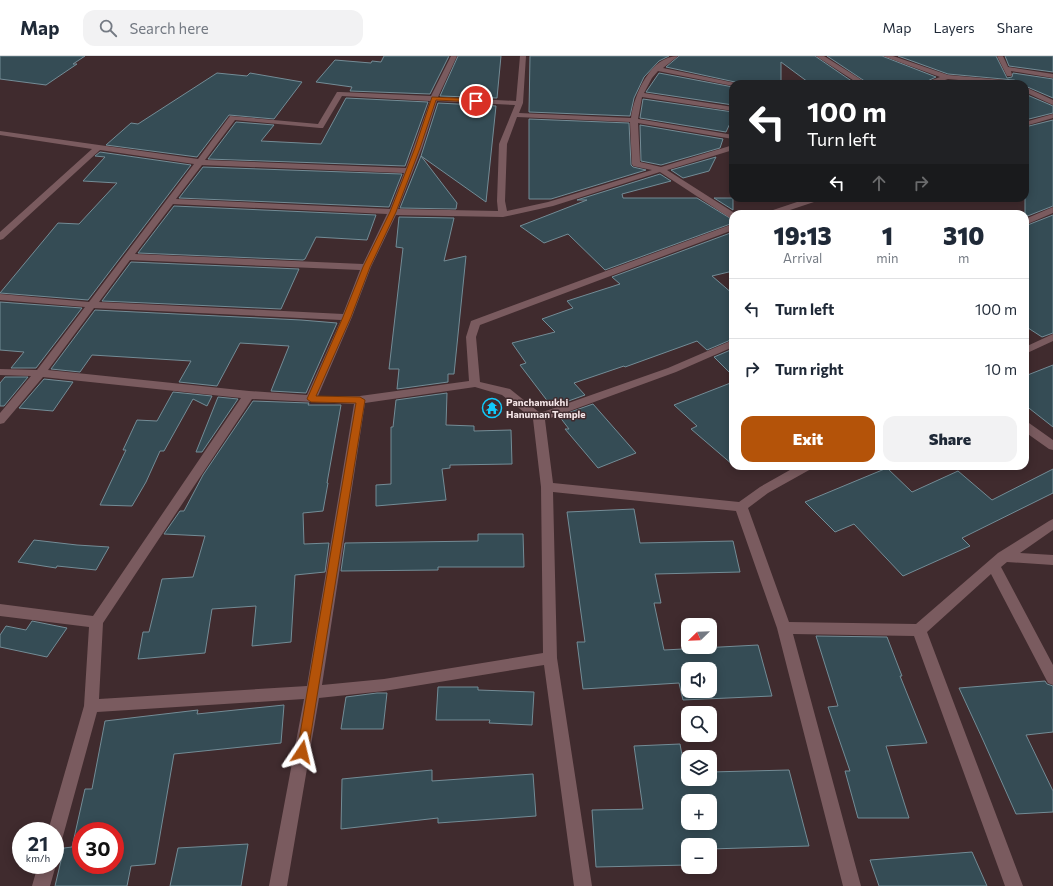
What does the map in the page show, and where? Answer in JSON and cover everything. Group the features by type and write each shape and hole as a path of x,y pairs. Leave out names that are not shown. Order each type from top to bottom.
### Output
{"street":[{"path":"311,399 347,317 366,267 393,212 434,98 454,56"},
{"path":"502,214 503,144 519,103 523,56"},
{"path":"658,56 673,57"},
{"path":"819,56 858,80"},
{"path":"886,56 947,77 976,80"},
{"path":"1000,56 1012,80"},
{"path":"673,57 649,77 635,108 633,120 636,164 660,169 729,213"},
{"path":"1005,68 1053,76"},
{"path":"657,69 729,83"},
{"path":"938,80 947,77"},
{"path":"1029,91 1053,103"},
{"path":"0,420 40,373 233,118 320,126 340,94 519,103"},
{"path":"640,95 729,108"},
{"path":"515,115 633,120 729,137"},
{"path":"1029,123 1053,116"},
{"path":"0,133 200,162 409,171"},
{"path":"0,237 98,147"},
{"path":"171,201 393,212 502,214 550,204 729,148"},
{"path":"782,210 805,202"},
{"path":"1029,220 1053,210"},
{"path":"475,384 471,337 475,323 729,229"},
{"path":"129,256 366,267"},
{"path":"0,297 92,305 347,317"},
{"path":"1029,349 1053,337"},
{"path":"538,418 672,370 729,345"},
{"path":"0,372 40,373 249,395 311,399 360,400 475,384 506,392 538,418 547,487 550,658 583,886"},
{"path":"59,822 91,706 96,622 249,395"},
{"path":"278,886 313,692 360,400"},
{"path":"1029,429 1053,446"},
{"path":"547,487 741,507 764,490 800,470"},
{"path":"741,507 784,628 852,886"},
{"path":"784,628 919,630 998,561 1053,524"},
{"path":"998,561 1053,560"},
{"path":"998,561 1053,679"},
{"path":"0,610 96,622"},
{"path":"919,630 1014,886"},
{"path":"91,706 313,692 384,685 550,658"},
{"path":"41,886 44,874"}],"building":[{"path":"0,56 85,56 73,64 77,64 46,85 0,79"},
{"path":"384,56 449,56 430,94 350,91 352,87 316,82 335,60 371,63 372,61 381,62"},
{"path":"458,56 501,56 497,98 440,96"},
{"path":"530,56 669,56 659,61 644,77 634,98 630,116 529,112"},
{"path":"679,56 815,56 850,80 805,80 781,62 781,80 729,81 666,67"},
{"path":"827,56 882,56 936,77 930,80 863,80"},
{"path":"898,56 996,56 1007,78 1012,77 1013,73 1053,79 1053,98 1029,88 1029,80 948,74"},
{"path":"1005,56 1053,56 1053,72 1009,66"},
{"path":"217,73 247,76 250,73 302,82 274,119 229,115 197,157 106,145 131,123 138,124"},
{"path":"659,73 729,86 729,104 646,92"},
{"path":"1029,96 1053,106 1053,113 1029,119"},
{"path":"346,98 428,102 405,166 208,159 236,122 274,125 261,141 321,144"},
{"path":"643,99 729,111 729,126 726,132 640,118"},
{"path":"438,103 496,106 486,202 421,156"},
{"path":"529,119 629,123 631,165 633,167 646,170 551,199 529,199"},
{"path":"1053,120 1053,206 1029,215 1029,210 1025,210 1025,202 1029,202 1029,126"},
{"path":"640,125 723,139 720,148 661,165 641,161"},
{"path":"100,152 191,165 88,300 0,293 58,223 79,224 117,183 83,181 105,157 95,156"},
{"path":"421,156 457,203 456,209 400,208"},
{"path":"716,157 709,171 683,178 671,170"},
{"path":"203,167 402,174 389,207 179,198"},
{"path":"660,174 671,181 622,194 623,198 697,198 729,218 729,224 605,270 568,234 544,243 520,226 587,200 577,200"},
{"path":"714,198 729,198 729,202 733,202 733,210"},
{"path":"174,206 376,215 367,240 316,237 305,259 303,260 138,253"},
{"path":"1053,215 1053,333 1042,337 1029,329 1029,224"},
{"path":"399,217 454,218 444,261 466,256 454,374 448,374 448,382 397,389 399,369 389,369 403,248 396,247"},
{"path":"729,233 729,272 712,276 729,291 729,341 707,350 697,341 625,367 624,366 574,383 585,395 552,407 520,365 526,363 512,343 555,332 542,319 573,308 567,301 620,284 612,277"},
{"path":"131,262 299,269 281,309 102,301"},
{"path":"0,302 82,308 36,368 11,368 24,352 0,350"},
{"path":"95,310 337,323 306,393 271,391 289,346 240,343 217,386 179,382 191,361 92,355 80,372 51,369"},
{"path":"729,351 729,372 714,357"},
{"path":"1053,365 1053,427 1029,408 1029,374"},
{"path":"5,377 28,377 4,406 0,406 0,383"},
{"path":"44,379 73,382 53,411 19,408"},
{"path":"729,384 729,462 691,429 697,426 674,405"},
{"path":"173,392 212,396 207,406 193,399 164,451 160,451 146,482 132,506 100,505 126,450 123,450 137,420 157,421"},
{"path":"447,393 446,425 474,426 474,431 511,430 512,464 450,465 450,468 442,469 446,500 376,506 376,485 391,484 391,427 393,427 396,400"},
{"path":"218,397 238,399 202,452 196,452"},
{"path":"253,401 309,403 308,405 341,405 323,511 303,513 304,544 329,543 325,572 295,575 291,642 252,646 256,606 212,609 205,653 138,659 143,632 149,632 162,579 193,577 205,536 164,534 180,511 184,511 203,475"},
{"path":"593,404 636,453 598,468 565,429 569,429 559,416"},
{"path":"1053,469 1053,493 962,538 970,546 903,576 854,524 835,532 805,502 882,470 889,470 912,492 958,471 992,500"},
{"path":"634,509 640,543 733,541 740,572 655,574 661,603 654,603 664,650 681,649 681,654 717,654 717,647 758,645 772,696 683,700 683,698 717,698 717,662 681,662 681,692 679,683 583,689 577,642 585,642 567,512"},
{"path":"478,534 523,534 524,567 438,567 438,570 341,571 345,543 478,541"},
{"path":"34,540 109,547 96,570 57,566 56,568 18,562"},
{"path":"32,621 67,628 47,657 0,647 0,635 6,626 26,630"},
{"path":"816,636 887,637 902,676 900,676 927,743 886,746 909,818 858,818 845,771 850,771 828,707 838,706"},
{"path":"1045,681 1047,684 1053,686 1053,732 1026,735 1053,791 1053,812 1016,814 959,688"},
{"path":"438,687 478,687 478,690 534,692 532,725 489,723 490,720 436,720"},
{"path":"387,693 383,729 341,729 346,697"},
{"path":"284,705 281,743 174,754 155,864 131,866 127,886 55,886 58,874 64,874 64,848 72,847 72,874 124,874 124,822 78,822 85,789 92,789 105,721 198,710 197,714"},
{"path":"680,744 681,786 717,786 717,772 789,770 809,846 717,849 717,838 681,838 681,865 596,867 592,810 643,809 634,746"},
{"path":"432,770 432,781 533,774 536,816 438,823 438,818 341,829 342,779"},
{"path":"248,844 241,886 170,886 178,848"},
{"path":"972,852 987,886 879,886 870,860"}],"place":[{"name":"Panchamukhi Hanuman Temple","path":"492,408"}],"route":[{"path":"302,752 360,400 311,399 347,317 366,267 393,212 418,148 434,98 476,101"}]}
